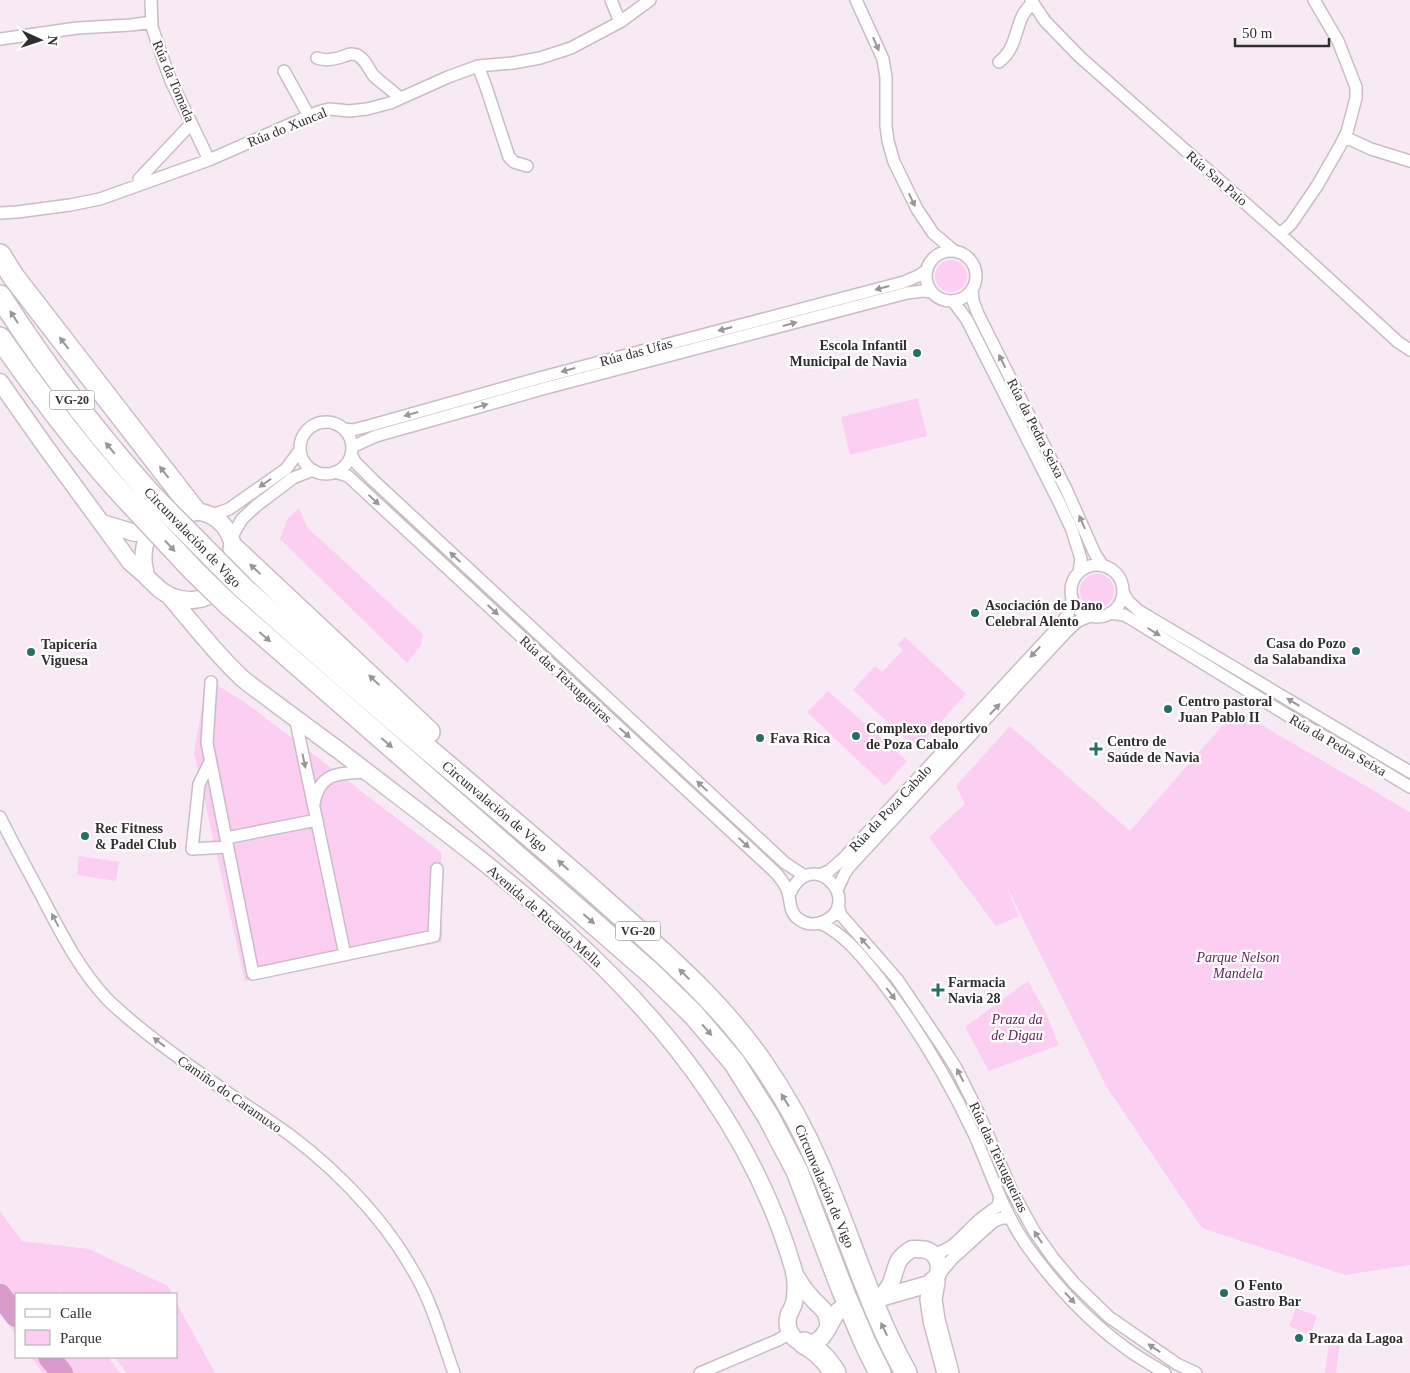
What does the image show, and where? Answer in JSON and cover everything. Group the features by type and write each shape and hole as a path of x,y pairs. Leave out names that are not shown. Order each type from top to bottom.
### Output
{"highway":[{"path":"0,255 12,276 203,513"},
{"name":"Circunvalación de Vigo","path":"0,296 63,389 128,470 242,587 546,849 686,975 717,1006 762,1063 792,1111 818,1164 877,1314 906,1373"},
{"name":"Circunvalación de Vigo","path":"0,338 69,433 110,482 194,571 228,604 652,974 693,1014 734,1062 768,1116 797,1171 843,1291 866,1346 880,1373"},
{"path":"233,544 527,824 546,849"},
{"path":"936,1279 931,1299 934,1320 948,1373"},
{"path":"797,1338 818,1352 835,1373"}],"main road":[{"path":"0,382 130,562 171,598 197,600 218,590 226,582 231,572 234,561 233,544 223,525 203,513 184,510 170,513 158,521 144,545 143,559 146,576"},
{"path":"102,523 134,533 150,532"},
{"name":"Avenida de Ricardo Mella","path":"171,598 243,679 466,848 557,924 608,971 650,1016 708,1090 746,1154 778,1225 794,1272"},
{"path":"197,600 204,637"},
{"path":"912,1249 920,1249 928,1250 933,1254 939,1271 936,1279 929,1284 880,1298 891,1284 896,1266 905,1253 912,1249"},
{"path":"794,1272 820,1306"},
{"path":"792,1309 796,1283 794,1272"},
{"path":"804,1302 820,1306 831,1310 839,1310 833,1317 826,1333 816,1342 797,1338 787,1321 792,1309 804,1302"}],"street":[{"name":"Rúa da Tomada","path":"151,0 152,27 171,81 209,160"},
{"path":"611,0 620,22"},
{"name":"Rúa do Xuncal","path":"0,213 70,205 100,199 209,160 329,108 358,111 390,103 478,66 513,63 540,58 571,48 620,22 650,0"},
{"name":"Rúa da Pedra Seixa","path":"856,0 882,59 886,77 886,126 894,162 916,210 933,233 953,250 968,257 974,264 976,281 972,289 973,301 978,314 1068,491 1095,554 1103,566"},
{"path":"1280,234 1291,224 1317,186 1345,137 1356,98 1356,87 1338,41 1314,0"},
{"path":"999,62 1010,51 1025,11 1032,2"},
{"name":"Rúa San Paio","path":"1032,2 1054,31 1080,57 1280,234 1398,342 1410,350"},
{"path":"0,40 77,28 152,22"},
{"path":"317,58 330,59 350,54 356,55 367,63 373,75 400,98"},
{"path":"478,66 508,157 514,162 527,166"},
{"path":"284,71 309,116"},
{"path":"139,179 191,124"},
{"path":"1345,137 1371,149 1410,161"},
{"path":"933,233 932,259 926,278 932,292 938,297 953,301 961,299 972,289"},
{"path":"932,259 938,254 953,250"},
{"name":"Rúa das Ufas","path":"203,513 229,509 286,469 300,450 300,441 303,434 317,423 326,421 336,423 344,429 353,430 543,377 912,280 927,270"},
{"name":"Rúa das Ufas","path":"335,472 347,462 351,451 376,436 546,388 907,293 932,292"},
{"name":"Rúa da Pedra Seixa","path":"953,301 967,320 1059,502 1072,530 1081,560 1079,572"},
{"path":"344,429 349,437 351,451"},
{"path":"300,450 306,465 313,470 327,474 335,472"},
{"name":"Rúa das Teixugueiras","path":"351,451 355,462 477,578 785,863 805,876"},
{"path":"233,544 242,518 293,478 313,470"},
{"name":"Rúa das Teixugueiras","path":"335,472 348,476 776,873 786,886 791,909 800,920 832,928 869,965 909,1019 962,1108 1010,1218 1027,1246 1050,1276 1083,1312 1127,1349 1165,1373"},
{"path":"1094,565 1103,566 1111,569 1117,575 1123,592 1121,600 1117,608 1110,613 1097,617 1090,616 1076,606 1072,599 1071,589 1079,572 1086,567 1094,565"},
{"name":"Rúa da Pedra Seixa","path":"1123,592 1128,601 1139,611 1410,772"},
{"name":"Rúa da Poza Cabalo","path":"819,875 829,871 843,859 1061,624 1068,614 1072,599"},
{"name":"Rúa da Pedra Seixa","path":"1110,613 1124,615 1134,620 1300,723 1410,787"},
{"name":"Rúa da Poza Cabalo","path":"837,890 845,873 857,858 1067,631 1078,621 1090,616"},
{"path":"211,682 207,743 253,974 434,936 437,868"},
{"path":"294,717 345,955"},
{"path":"210,762 199,784 192,849 317,820"},
{"path":"314,806 321,784 338,774 366,772"},
{"name":"Camiño do Caramuxo","path":"0,817 85,973 108,999 131,1021 184,1062 302,1145 332,1171 372,1214 395,1243 415,1274 454,1373"},
{"path":"789,895 794,883 809,874 819,875 833,883 839,898 838,906 834,914 820,924"},
{"name":"Rúa das Teixugueiras","path":"838,906 841,914 897,979 956,1068 979,1114 1011,1189 1034,1231 1054,1258 1074,1283 1108,1317 1177,1364 1196,1373"},
{"path":"933,1254 944,1251 954,1245 976,1222 998,1206 1000,1196"},
{"path":"936,1279 952,1259 994,1221 1010,1218"},
{"path":"700,1373 778,1340 797,1338"}],"green space":[{"path":"951,260 957,261 962,265 966,270 966,282 962,287 957,291 951,292 945,291 940,287 936,282 935,276 936,270 940,265 945,261"},
{"path":"918,398 927,436 850,455 841,417"},
{"path":"299,508 307,527 423,634 421,645 407,663 280,539 288,518"},
{"path":"1097,574 1104,575 1109,579 1113,584 1113,598 1109,603 1104,607 1097,608 1090,607 1085,603 1081,598 1080,591 1081,584 1085,579 1090,575"},
{"path":"905,637 966,694 916,749 853,690 875,666 882,672 903,650 897,645"},
{"path":"207,679 246,703 441,852 442,942 245,981 194,753"},
{"name":"Complexo deportivo de Poza Cabalo","path":"828,691 907,761 885,786 807,712"},
{"name":"Parque Nelson Mandela","path":"1236,710 1410,812 1410,1265 1345,1275 1202,1228 1106,1086 1003,879 1019,916 996,926 929,837 965,804 956,786 1010,726 1130,831"},
{"path":"79,856 119,862 116,881 77,875"},
{"name":"Praza da de Digau","path":"1028,981 1046,1013 1059,1045 989,1071 965,1027"},
{"path":"0,1211 22,1241 89,1249 168,1286 172,1293 62,1293 54,1283 61,1293 15,1293 15,1334 0,1312"},
{"path":"178,1306 215,1373 127,1373 115,1358 178,1358"},
{"path":"1296,1308 1317,1316 1310,1335 1289,1326"},
{"path":"1330,1335 1341,1336 1336,1373 1325,1373"},
{"path":"32,1358 109,1358 120,1373 43,1373"}],"waterway":[{"path":"0,1295 15,1315"},
{"path":"50,1358 62,1373"}],"place":[{"name":"Escola Infantil Municipal de Navia","path":"917,353"},
{"name":"Asociación de Dano Celebral Alento","path":"975,613"},
{"name":"Casa do Pozo da Salabandixa","path":"1356,651"},
{"name":"Tapicería Viguesa","path":"31,652"},
{"name":"Centro pastoral Juan Pablo II","path":"1168,709"},
{"name":"Complexo deportivo de Poza Cabalo","path":"856,736"},
{"name":"Fava Rica","path":"760,738"},
{"name":"Centro de Saúde de Navia","path":"1096,749"},
{"name":"Rec Fitness & Padel Club","path":"85,836"},
{"name":"Farmacia Navia 28","path":"938,990"},
{"name":"O Fento Gastro Bar","path":"1224,1293"},
{"name":"Praza da Lagoa","path":"1299,1338"}]}
